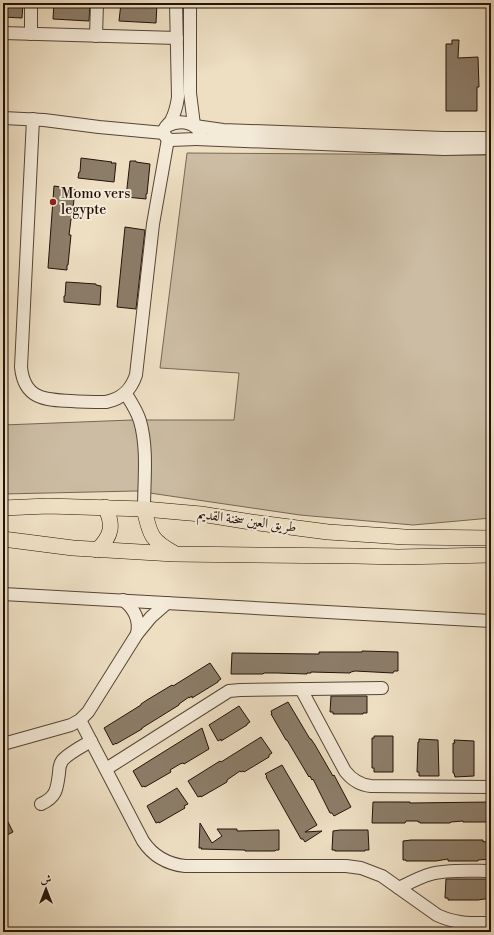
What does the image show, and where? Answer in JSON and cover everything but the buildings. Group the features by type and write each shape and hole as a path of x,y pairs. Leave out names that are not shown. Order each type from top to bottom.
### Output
{"main road":[{"name":"طريق العين سخنة القديم","path":"3,508 48,506 144,508 201,514 328,532 405,537 491,538"},
{"path":"97,550 109,535 109,515 105,507"},
{"path":"144,508 150,532 155,540 162,547 174,554"},
{"name":"طريق العين سخنة القديم","path":"3,539 73,548 174,554 399,557 491,555"}],"street":[{"path":"30,34 31,3"},
{"path":"96,36 97,3"},
{"path":"33,119 21,367 24,380 26,386 36,395 48,400 113,401 126,394 134,382 136,375 153,224 166,133 178,103 176,3"},
{"path":"190,3 190,94 194,126 201,134 196,140"},
{"path":"3,33 177,38"},
{"path":"3,118 33,119 166,133 171,140 437,149 491,148"},
{"path":"166,133 177,122 223,130 444,138 491,138"},
{"path":"126,394 140,421 145,461 144,508"},
{"path":"3,594 491,621"},
{"path":"123,600 132,608 137,618 137,634"},
{"path":"3,744 67,726 80,720 88,712 137,634 151,617 167,602"},
{"path":"106,769 229,691 382,688"},
{"path":"301,689 345,771 359,783 371,786 491,787"},
{"path":"80,720 146,845 155,854 172,864 185,866 346,866 361,868 388,880 437,915 444,918 458,922 491,923"},
{"path":"41,804 48,801 56,790 60,766 63,760 91,741"},
{"path":"399,888 424,876 437,872 491,871"}],"shaded area":[{"path":"187,153 491,155 491,518 413,525 300,515 136,491 3,494 3,425 132,420 234,420 239,373 160,368"}],"place":[{"name":"Momo vers legypte","path":"53,202"}]}
